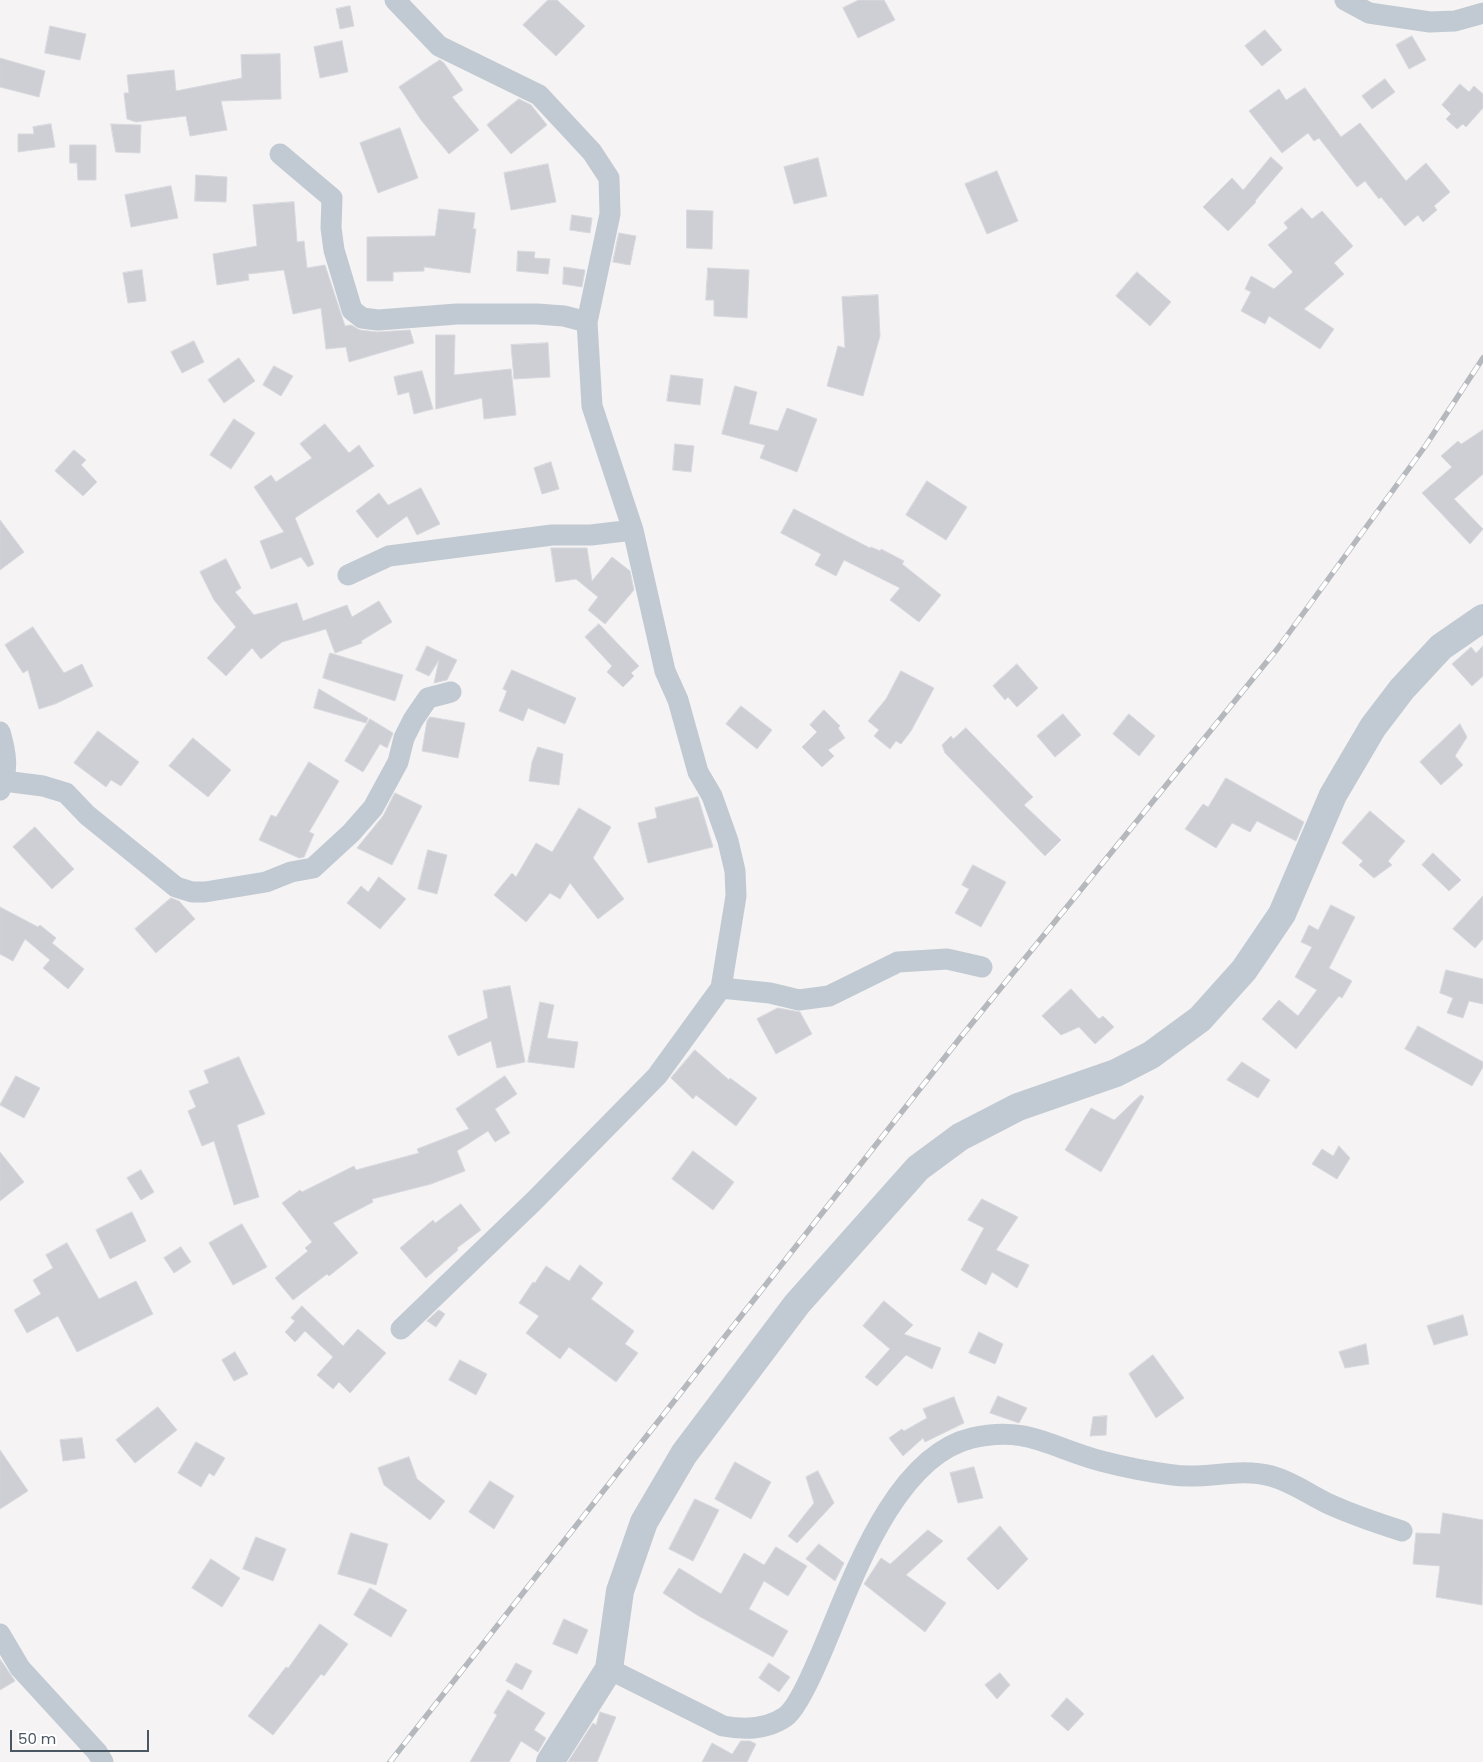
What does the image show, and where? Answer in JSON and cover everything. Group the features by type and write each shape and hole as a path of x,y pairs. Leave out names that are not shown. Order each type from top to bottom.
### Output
{"street":[{"path":"395,0 439,46 540,95 592,152 608,178 610,214 587,322 592,406 633,530 665,670 678,700 698,772 712,796 728,841 735,871 736,896 721,988 657,1076 534,1201 401,1329"},
{"path":"1345,0 1369,13 1430,22 1455,21 1483,13"},
{"path":"280,154 332,198 330,228 334,250 352,310 362,318 378,320 457,314 538,314 564,316 587,322"},
{"path":"348,575 389,556 552,535 591,535 633,530"},
{"path":"550,1762 609,1669 620,1591 644,1522 684,1454 797,1304 918,1168 960,1137 1018,1107 1125,1068 1158,1050 1200,1019 1244,970 1282,914 1333,795 1373,727 1402,689 1441,647 1483,618"},
{"path":"0,732 7,755 2,786 43,786 66,793 87,815 176,887 192,892 205,892 266,882 291,872 313,868 351,833 373,808 398,762 404,738 412,720 428,698 451,692"},
{"path":"721,988 770,994 799,1000 828,996 898,962 947,959 982,967"},
{"path":"609,1669 723,1726 742,1729 764,1727 786,1716 809,1681 870,1544 898,1493 917,1471 932,1458 970,1438 1011,1433 1028,1436 1101,1461 1175,1476 1236,1472 1268,1475 1299,1486 1353,1515 1402,1531"},
{"path":"0,1634 20,1668 97,1752 103,1762"}],"building":[{"path":"548,0 557,0 585,26 556,56 523,25"},
{"path":"859,0 884,0 895,20 858,38 843,8"},
{"path":"350,6 354,26 340,29 336,9"},
{"path":"50,26 86,34 80,60 45,53"},
{"path":"1265,30 1282,50 1262,66 1245,46"},
{"path":"1412,36 1426,60 1409,69 1396,45"},
{"path":"342,41 348,72 320,78 314,47"},
{"path":"280,54 281,99 221,101 227,130 190,136 186,116 136,122 127,119 124,93 129,93 127,75 174,70 176,91 242,78 241,55"},
{"path":"0,58 45,71 39,97 0,87"},
{"path":"440,60 463,90 452,97 479,130 449,154 421,120 399,87"},
{"path":"1385,79 1395,92 1372,109 1362,96"},
{"path":"1460,84 1469,92 1474,86 1483,94 1483,108 1466,127 1463,124 1457,129 1446,119 1451,114 1442,105"},
{"path":"1305,88 1341,137 1360,123 1406,181 1426,163 1450,192 1434,206 1437,210 1423,222 1418,215 1405,226 1365,181 1357,187 1319,138 1314,141 1308,133 1282,153 1249,111 1279,89 1286,100"},
{"path":"519,99 531,105 547,125 511,154 487,125"},
{"path":"51,124 55,147 18,152 18,134 34,134 33,127"},
{"path":"111,124 141,125 140,153 116,152"},
{"path":"400,128 418,178 378,193 360,143"},
{"path":"70,145 96,145 96,180 78,180 77,163 70,163"},
{"path":"1271,157 1283,168 1256,202 1228,231 1203,207 1232,178 1243,190"},
{"path":"818,158 827,196 794,204 784,167"},
{"path":"548,164 556,202 511,210 504,173"},
{"path":"997,171 1018,221 987,234 965,184"},
{"path":"196,175 227,177 226,202 195,201"},
{"path":"171,186 178,218 131,227 125,195"},
{"path":"294,202 297,242 304,241 307,268 325,265 345,326 351,325 360,330 377,332 410,330 414,343 349,362 346,347 326,349 321,308 293,314 284,270 248,274 249,280 217,285 213,254 257,246 253,205"},
{"path":"1302,208 1312,219 1322,211 1353,246 1334,263 1344,274 1304,309 1334,329 1320,349 1269,316 1265,324 1241,311 1251,292 1245,289 1251,276 1274,289 1293,272 1268,245 1288,228 1284,223"},
{"path":"439,209 475,213 473,229 476,229 470,273 424,267 424,271 393,272 393,281 367,281 367,237 435,236"},
{"path":"687,210 713,211 712,249 687,248"},
{"path":"572,215 592,218 590,233 570,230"},
{"path":"619,233 636,236 630,265 613,262"},
{"path":"518,251 535,252 534,258 550,259 548,274 517,271"},
{"path":"564,267 585,270 582,287 563,284"},
{"path":"708,268 749,270 747,318 714,316 714,300 706,300"},
{"path":"142,270 146,301 128,303 123,273"},
{"path":"1137,272 1171,302 1150,326 1116,296"},
{"path":"878,295 880,336 863,396 827,386 838,346 845,348 842,297"},
{"path":"436,335 455,335 454,375 511,369 516,415 484,419 482,398 436,409"},
{"path":"194,341 204,362 182,373 171,352"},
{"path":"548,343 550,377 514,379 511,345"},
{"path":"239,358 255,381 224,403 208,380"},
{"path":"274,366 293,376 281,396 263,385"},
{"path":"422,371 433,409 414,414 409,392 398,395 394,377"},
{"path":"671,375 703,379 700,405 667,401"},
{"path":"735,386 757,392 749,424 778,431 787,408 817,419 797,472 760,458 765,445 722,434"},
{"path":"234,419 255,433 231,469 210,455"},
{"path":"325,424 349,453 359,445 374,466 295,518 314,564 308,567 301,557 271,569 260,541 284,532 254,487 271,475 276,482 312,458 300,444"},
{"path":"1483,430 1483,474 1454,499 1483,529 1470,544 1422,493 1452,467 1441,456 1458,441 1461,444"},
{"path":"675,444 694,446 691,472 673,470"},
{"path":"74,450 86,460 81,465 97,482 83,496 55,471"},
{"path":"551,462 559,489 542,494 534,468"},
{"path":"927,481 967,507 946,540 906,515"},
{"path":"421,488 440,524 417,535 407,516 377,538 356,511 379,493 388,505"},
{"path":"794,509 870,548 880,551 881,549 904,561 902,564 941,595 919,622 890,600 900,588 844,560 836,576 815,565 821,554 781,533"},
{"path":"0,520 24,552 0,570"},
{"path":"551,548 587,548 592,581 612,557 630,571 634,590 605,624 588,610 598,597 576,579 556,582"},
{"path":"226,559 241,588 235,592 254,615 297,603 303,621 347,605 352,617 379,601 392,622 361,641 362,643 335,653 326,629 282,642 261,659 252,648 226,676 207,658 236,627 214,600 200,572"},
{"path":"599,624 639,666 631,673 634,676 623,687 607,672 612,666 585,637"},
{"path":"33,627 64,673 82,664 93,686 55,704 39,709 28,670 23,673 5,645"},
{"path":"427,646 457,660 447,680 434,683 439,660 429,676 416,670"},
{"path":"1483,646 1483,676 1472,686 1452,664 1471,647 1476,653"},
{"path":"330,653 403,675 395,701 323,678"},
{"path":"1017,664 1038,688 1017,707 1008,697 1005,700 993,686"},
{"path":"512,670 576,698 565,724 528,708 523,721 499,711 507,691 503,689"},
{"path":"901,671 934,688 911,731 901,744 896,741 890,749 874,736 879,730 868,721 886,699"},
{"path":"319,689 368,718 366,723 314,708"},
{"path":"741,706 772,730 757,749 726,724"},
{"path":"824,710 840,726 838,728 845,738 828,750 834,756 822,767 802,747 817,732 810,725"},
{"path":"1063,714 1081,735 1055,757 1037,736"},
{"path":"1129,714 1155,736 1139,756 1113,734"},
{"path":"430,717 465,723 458,758 422,751 427,721"},
{"path":"370,719 393,733 387,748 380,744 363,772 345,761"},
{"path":"1460,724 1467,737 1455,756 1463,765 1441,785 1420,762"},
{"path":"966,728 1033,797 1024,805 1061,840 1045,856 945,753 942,745 951,736 953,739"},
{"path":"98,731 139,762 121,786 111,780 106,787 74,763"},
{"path":"193,738 231,770 208,797 169,766"},
{"path":"538,747 563,754 559,785 529,781 532,762"},
{"path":"309,762 339,781 309,832 314,834 304,857 299,858 259,840 271,815 276,817"},
{"path":"1226,778 1304,822 1296,841 1257,821 1250,832 1232,823 1216,848 1185,829 1203,804 1208,807"},
{"path":"395,793 422,806 392,865 357,848 383,816"},
{"path":"698,797 713,847 648,863 638,823 657,818 655,808"},
{"path":"579,808 611,827 593,858 624,899 598,919 570,883 560,899 550,893 526,922 494,895 512,873 516,877 536,843 552,852"},
{"path":"1370,811 1405,841 1388,861 1392,865 1374,878 1359,865 1363,861 1342,843"},
{"path":"35,827 74,869 52,889 13,847"},
{"path":"428,850 447,855 437,894 418,889"},
{"path":"1433,853 1461,880 1449,891 1422,865"},
{"path":"973,865 1006,882 981,927 955,913 969,889 962,885"},
{"path":"379,877 406,899 380,929 347,903 361,886 368,892"},
{"path":"1483,896 1483,939 1475,948 1453,929"},
{"path":"171,898 179,901 195,919 156,953 135,929"},
{"path":"1331,905 1355,917 1329,968 1352,981 1342,998 1339,996 1296,1049 1262,1019 1279,1000 1298,1016 1317,990 1295,977 1312,947 1301,942 1309,925 1318,930"},
{"path":"0,907 38,927 40,925 56,938 52,943 84,969 68,989 43,968 50,960 25,939 13,961 0,954"},
{"path":"1446,970 1483,979 1483,1004 1469,1001 1463,1018 1447,1013 1453,998 1440,993"},
{"path":"510,986 525,1062 497,1068 491,1041 458,1056 448,1036 488,1018 483,991"},
{"path":"1071,989 1099,1019 1103,1016 1114,1027 1095,1044 1079,1027 1061,1035 1042,1016"},
{"path":"540,1002 554,1005 547,1038 578,1042 574,1068 528,1062"},
{"path":"778,1008 800,1012 812,1034 776,1054 757,1019"},
{"path":"1418,1026 1483,1062 1483,1067 1472,1086 1405,1049"},
{"path":"695,1050 729,1080 730,1078 757,1098 736,1126 696,1095 693,1099 671,1078"},
{"path":"239,1057 265,1114 237,1125 259,1197 234,1205 214,1141 202,1146 188,1111 196,1107 189,1091 209,1083 204,1071"},
{"path":"1242,1062 1270,1080 1258,1098 1227,1080"},
{"path":"16,1076 40,1088 24,1118 0,1105"},
{"path":"505,1076 517,1094 495,1109 510,1133 495,1142 488,1131 457,1151 465,1171 431,1184 372,1199 373,1202 333,1223 358,1253 329,1276 327,1274 293,1300 275,1278 308,1251 305,1248 312,1242 282,1203 300,1190 302,1192 354,1166 356,1170 419,1153 417,1149 469,1129 456,1109"},
{"path":"1141,1095 1144,1097 1101,1172 1065,1150 1091,1108 1114,1120"},
{"path":"1339,1146 1350,1158 1337,1179 1312,1164 1322,1149 1333,1156"},
{"path":"693,1151 734,1182 713,1210 672,1179"},
{"path":"0,1152 24,1182 0,1201"},
{"path":"141,1170 154,1192 141,1200 127,1178"},
{"path":"982,1199 1018,1217 996,1250 1029,1265 1017,1288 992,1272 986,1285 961,1270 984,1228 968,1220"},
{"path":"461,1204 481,1230 457,1248 458,1250 426,1278 400,1248 433,1220 435,1223"},
{"path":"132,1212 146,1241 110,1259 96,1230"},
{"path":"242,1224 267,1267 233,1285 209,1243"},
{"path":"67,1243 99,1299 136,1281 153,1314 77,1352 58,1316 27,1333 14,1310 41,1294 33,1280 53,1268 46,1255"},
{"path":"181,1247 191,1262 174,1273 164,1258"},
{"path":"580,1265 603,1283 591,1299 634,1331 625,1344 638,1353 616,1382 569,1347 560,1359 526,1333 539,1316 519,1303 533,1282 535,1283 546,1266 569,1281"},
{"path":"884,1301 913,1325 904,1334 941,1348 932,1369 906,1355 877,1386 865,1377 890,1349 863,1326"},
{"path":"302,1306 343,1346 358,1329 386,1353 350,1393 339,1382 333,1389 317,1375 333,1357 305,1331 295,1342 285,1332 295,1321 291,1318"},
{"path":"439,1310 445,1314 436,1327 427,1321"},
{"path":"1463,1315 1468,1335 1434,1345 1427,1326"},
{"path":"979,1332 1003,1344 995,1364 969,1353"},
{"path":"1366,1344 1369,1364 1345,1368 1339,1352"},
{"path":"235,1352 248,1374 234,1381 222,1360"},
{"path":"1153,1355 1184,1398 1156,1418 1129,1374"},
{"path":"460,1360 487,1374 476,1395 449,1380"},
{"path":"998,1396 1027,1408 1019,1423 990,1413"},
{"path":"954,1397 964,1423 925,1442 923,1438 903,1456 889,1438 902,1429 904,1431 927,1418 923,1409"},
{"path":"158,1407 177,1430 135,1463 116,1440"},
{"path":"1107,1416 1106,1435 1090,1436 1093,1417"},
{"path":"82,1438 85,1458 63,1461 60,1440"},
{"path":"196,1442 225,1458 214,1476 209,1473 201,1487 178,1473"},
{"path":"0,1450 28,1491 0,1509"},
{"path":"409,1457 417,1479 445,1501 430,1520 384,1485 378,1468"},
{"path":"735,1462 771,1482 751,1519 715,1499"},
{"path":"974,1467 983,1498 958,1503 950,1473"},
{"path":"818,1471 834,1503 797,1543 788,1536 814,1503 806,1477"},
{"path":"490,1481 514,1496 494,1529 469,1512"},
{"path":"695,1499 719,1510 693,1561 669,1549"},
{"path":"1443,1513 1483,1520 1482,1605 1436,1597 1440,1566 1413,1564 1416,1533 1440,1534"},
{"path":"1000,1526 1028,1559 998,1590 967,1559"},
{"path":"928,1530 943,1541 906,1575 946,1603 925,1632 864,1584 881,1558 890,1564"},
{"path":"351,1533 388,1544 376,1585 338,1574"},
{"path":"256,1537 286,1549 273,1581 243,1569"},
{"path":"819,1544 844,1563 835,1581 806,1559"},
{"path":"776,1547 807,1566 788,1596 764,1581 749,1609 788,1631 773,1657 697,1615 663,1593 679,1568 721,1594 744,1553 764,1565"},
{"path":"211,1559 240,1578 222,1607 192,1588"},
{"path":"370,1588 407,1610 391,1637 354,1615"},
{"path":"564,1619 588,1630 577,1654 553,1644"},
{"path":"320,1624 348,1644 324,1676 321,1674 273,1735 248,1716 286,1667 288,1668"},
{"path":"0,1659 15,1681 0,1690"},
{"path":"516,1663 532,1671 522,1690 506,1681"},
{"path":"769,1663 790,1677 779,1692 759,1678"},
{"path":"1000,1673 1010,1685 997,1699 985,1685"},
{"path":"508,1690 545,1713 534,1730 546,1738 538,1752 521,1741 509,1762 470,1762 497,1715 494,1713"},
{"path":"1067,1698 1084,1714 1068,1731 1051,1716"},
{"path":"600,1712 616,1717 597,1762 568,1762 593,1723 596,1725"},
{"path":"741,1741 750,1741 756,1744 747,1762 702,1762 712,1743 732,1754"}],"railway":[{"path":"390,1762 960,1038 1278,648 1426,445 1483,358"}]}
